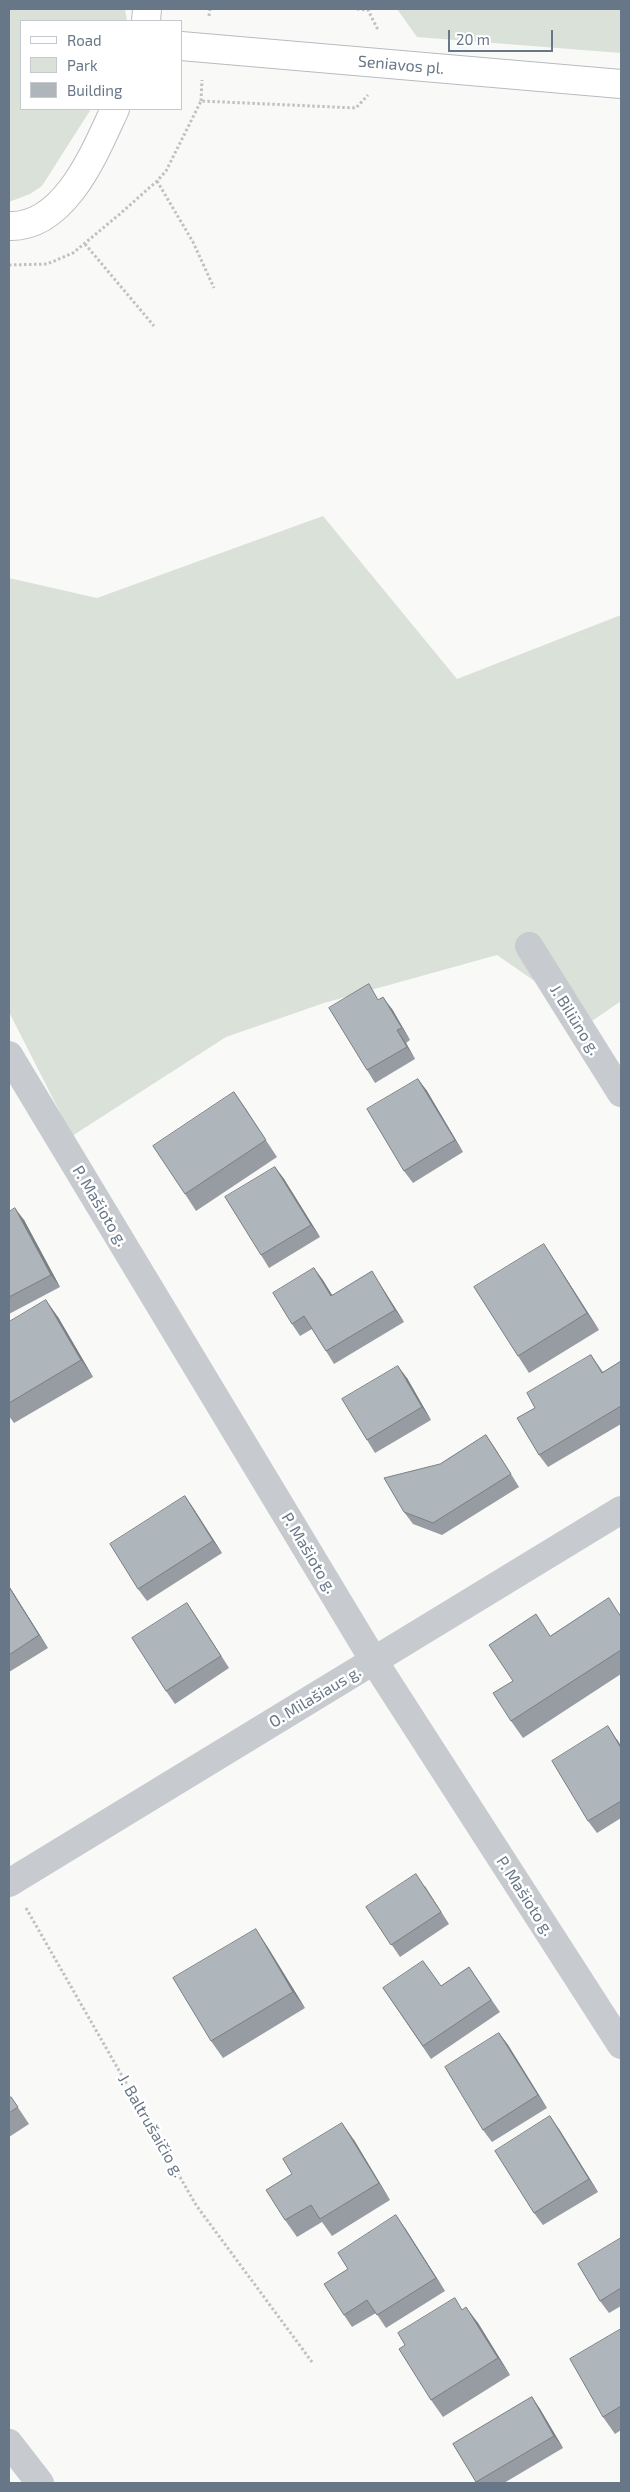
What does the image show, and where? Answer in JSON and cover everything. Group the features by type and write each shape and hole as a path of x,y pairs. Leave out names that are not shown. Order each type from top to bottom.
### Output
{"street":[{"name":"Seniavos pl.","path":"182,46 621,84"},
{"path":"9,226 32,223 54,211 83,170 114,110"},
{"name":"J. Biliūno g.","path":"529,946 621,1093"},
{"name":"P. Mašioto g.","path":"9,1055 374,1661 621,2045"},
{"name":"O. Milašiaus g.","path":"9,1881 621,1510"},
{"path":"9,2443 40,2483"}],"path":[{"path":"357,9 368,10"},
{"path":"9,265 47,264 73,253 85,244 158,181 166,170 201,101 356,108"},
{"path":"158,181 193,242 214,288"},
{"path":"85,244 154,326"},
{"name":"J. Baltrušaičio g.","path":"9,1881 196,2205 312,2362"}],"green space":[{"path":"9,9 125,9 127,20 20,20 20,110 90,110 42,186 30,194 9,202"},
{"path":"397,9 621,9 621,53 417,37"},
{"path":"323,516 457,679 621,615 621,1001 592,1021 497,955 324,1003 226,1037 72,1136 9,1012 9,578 97,598"}],"building":[{"path":"369,984 378,1000 383,997 402,1028 397,1030 407,1047 367,1070 329,1008"},
{"path":"418,1079 455,1140 404,1171 367,1109"},
{"path":"234,1092 266,1140 185,1194 153,1146"},
{"path":"275,1167 311,1225 261,1255 225,1197"},
{"path":"15,1208 51,1275 9,1297 9,1212"},
{"path":"544,1244 587,1313 518,1356 474,1287"},
{"path":"314,1268 331,1296 372,1271 395,1310 326,1351 304,1316 292,1324 273,1293"},
{"path":"46,1300 81,1360 9,1403 9,1322"},
{"path":"591,1355 602,1373 621,1361 621,1406 539,1455 517,1418 535,1408 527,1393"},
{"path":"398,1366 422,1407 367,1440 342,1399"},
{"path":"486,1435 511,1474 433,1523 404,1512 384,1478 440,1464"},
{"path":"185,1496 213,1541 138,1589 110,1544"},
{"path":"9,1587 39,1635 9,1655"},
{"path":"609,1598 621,1617 621,1650 511,1721 493,1693 513,1681 489,1645 536,1614 550,1636"},
{"path":"187,1603 221,1656 166,1691 132,1638"},
{"path":"608,1726 621,1748 621,1801 588,1821 552,1761"},
{"path":"416,1874 441,1912 391,1945 366,1907"},
{"path":"256,1929 293,1992 211,2041 173,1978"},
{"path":"423,1961 441,1986 469,1967 491,2000 423,2046 383,1988"},
{"path":"499,2033 538,2095 483,2130 445,2067"},
{"path":"11,2097 18,2107 9,2113 9,2099"},
{"path":"550,2116 589,2179 534,2213 495,2151"},
{"path":"342,2123 379,2183 320,2219 311,2205 285,2220 266,2190 292,2174 283,2159"},
{"path":"396,2215 436,2278 377,2315 367,2300 344,2315 324,2284 348,2269 338,2253"},
{"path":"621,2238 621,2288 600,2301 578,2264"},
{"path":"455,2298 462,2310 466,2307 498,2358 431,2400 399,2349 405,2345 398,2333"},
{"path":"621,2329 621,2406 603,2417 570,2359"},
{"path":"532,2397 554,2436 476,2482 453,2444"}]}
